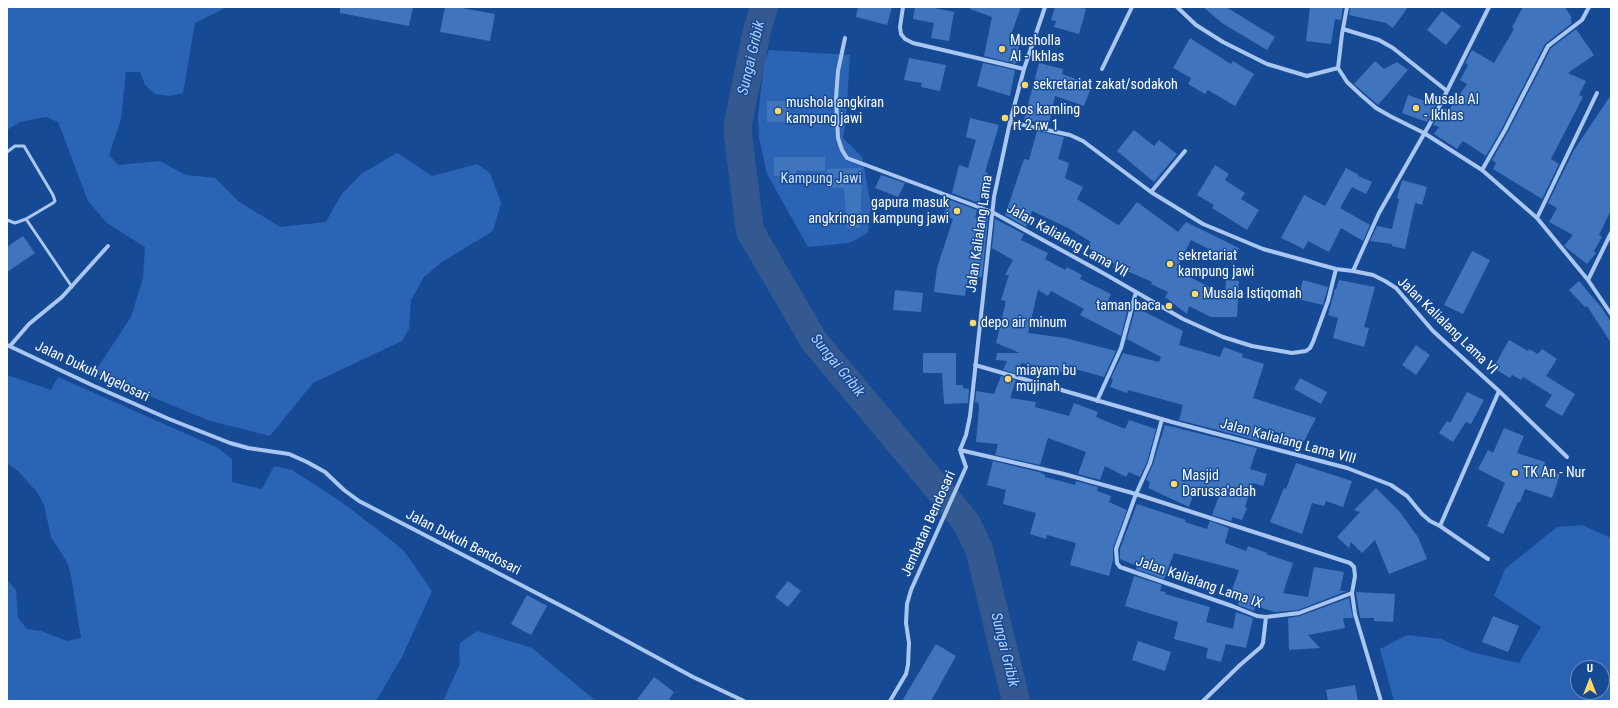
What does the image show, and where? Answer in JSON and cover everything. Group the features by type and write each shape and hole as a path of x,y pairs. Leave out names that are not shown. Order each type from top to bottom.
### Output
{"street":[{"path":"903,7 900,27 901,34 905,39 913,43 1024,69"},
{"name":"Jalan Kalialang Lama","path":"960,450 966,435 970,416 994,197 1010,122 1024,69 1045,7"},
{"path":"1102,69 1132,7"},
{"path":"1177,7 1196,25 1222,42 1267,64 1307,76 1338,68"},
{"path":"1347,7 1338,68 1347,82 1371,104 1390,116 1424,133 1482,170 1537,218 1588,280 1611,314"},
{"path":"1353,270 1379,213 1447,91 1489,7"},
{"path":"1482,170 1502,137 1548,46 1582,20 1589,7"},
{"path":"1343,29 1379,40 1393,48 1447,91"},
{"name":"Jalan Kalialang Lama VII","path":"845,38 838,71 836,98 838,138 842,150 847,158 992,212 1183,319 1223,337 1252,346 1276,351 1297,353 1310,348 1313,342 1328,301 1336,269"},
{"path":"1537,218 1597,93"},
{"name":"Jalan Kalialang Lama VI","path":"1010,122 1070,135 1084,140 1151,192 1203,224 1263,249 1336,269 1353,270 1373,275 1396,288 1433,331 1499,391 1567,457"},
{"path":"1151,192 1185,151"},
{"path":"1588,280 1611,233"},
{"path":"9,345 29,324 72,287 108,246"},
{"path":"1097,401 1121,348 1136,292"},
{"name":"Jalan Dukuh Ngelosari","path":"9,345 94,386 169,419"},
{"name":"Jalan Kalialang Lama VIII","path":"975,365 1162,419 1347,468 1391,485 1407,496 1422,514 1488,558"},
{"path":"1440,526 1499,391"},
{"name":"Jalan Dukuh Bendosari","path":"169,419 230,443 248,448 289,454 307,462 325,472 344,490 359,501 575,612 693,676 744,701"},
{"path":"1136,494 1155,449 1162,419"},
{"path":"960,450 1064,474 1136,494 1350,563 1354,567 1355,576 1352,593 1355,614 1381,701"},
{"name":"Jembatan Bendosari","path":"890,701 906,674 908,664 909,643 906,623 907,604 911,590 966,467 960,450"},
{"name":"Jalan Kalialang Lama IX","path":"1136,494 1116,549 1117,563 1120,567 1257,616 1266,617 1299,613 1352,593"},
{"path":"1203,701 1240,665 1261,648 1266,617"}],"lane":[{"path":"7,152 14,146 24,146 54,199 53,203 49,206 26,218 14,223 7,220"},
{"path":"26,218 72,287"}],"green space":[{"path":"7,7 227,7 195,23 183,93 169,96 155,94 145,85 140,72 126,72 121,119 109,155 118,165 160,161 186,175 215,178 238,201 280,227 326,222 341,195 361,174 397,153 432,176 477,164 490,173 501,203 493,231 442,262 424,277 411,300 409,329 402,341 313,383 270,436 210,421 94,373 131,317 143,278 145,247 107,223 88,201 58,122 46,117 20,122 7,130"},
{"name":"Kampung Jawi","path":"769,50 850,55 846,119 843,138 862,157 871,205 868,233 849,243 808,247 767,174 759,138 758,117 764,63"},
{"path":"7,375 51,390 58,377 218,448 232,459 232,482 262,489 274,466 292,470 340,501 404,551 432,591 402,657 376,701 7,701 7,580 16,590 18,618 27,629 41,631 67,641 81,638 71,575 67,562 51,537 44,505 37,492 18,471 7,463"},
{"path":"1582,525 1611,538 1611,701 1394,701 1380,649 1407,635 1441,639 1471,652 1519,663 1541,627 1494,596 1505,569 1557,527"},
{"path":"477,631 532,648 596,701 443,701 460,664 460,643"}],"building":[{"path":"340,7 413,7 409,26 340,13"},
{"path":"445,7 456,7 495,14 490,41 440,32"},
{"path":"858,7 892,7 887,25 856,17"},
{"path":"915,7 935,7 934,8 954,12 949,41 931,38 934,23 913,19"},
{"path":"970,7 1021,7 1009,40 1020,41 1016,64 984,56 992,17 970,9"},
{"path":"1055,7 1078,7 1086,9 1079,34 1054,27 1056,21 1051,20"},
{"path":"1203,7 1226,7 1275,37 1267,50 1222,23"},
{"path":"1310,7 1343,7 1341,20 1335,19 1331,44 1306,41"},
{"path":"1350,7 1408,7 1393,28 1386,23 1349,15"},
{"path":"1523,7 1565,7 1572,18 1570,19 1572,23 1545,44 1486,156 1463,141 1457,149 1434,134 1439,127 1433,125 1443,108 1449,110 1467,84 1460,80 1468,65 1465,63 1472,50 1494,63 1514,29 1512,27"},
{"path":"1442,11 1461,26 1446,45 1427,30"},
{"path":"1576,29 1594,55 1568,73 1586,81 1579,95 1583,97 1551,159 1559,164 1542,199 1493,169 1496,163 1492,160 1551,48"},
{"path":"1190,38 1231,64 1233,61 1254,74 1235,106 1208,90 1205,94 1188,84 1191,78 1173,68"},
{"path":"909,58 946,65 940,91 921,87 922,83 904,80"},
{"path":"1375,61 1384,69 1397,62 1408,70 1378,105 1354,84"},
{"path":"983,63 1015,70 1010,96 977,86"},
{"path":"1039,63 1063,69 1062,74 1092,85 1084,106 1055,96 1049,124 1024,120"},
{"name":"Musala Al - Ikhlas","path":"1408,95 1436,105 1427,122 1402,113"},
{"path":"1611,95 1611,210 1599,235 1602,237 1594,251 1596,253 1587,264 1564,246 1573,235 1549,222 1557,208 1548,203 1574,150"},
{"name":"mushola angkiran kampung jawi","path":"767,101 790,101 790,122 767,122"},
{"path":"970,118 999,125 985,172 988,173 979,203 952,193 959,165 968,168 976,140 966,137"},
{"path":"1134,130 1154,146 1159,140 1177,154 1154,182 1117,151"},
{"path":"1037,131 1064,137 1058,159 1069,163 1065,178 1083,187 1077,199 1118,225 1137,202 1178,232 1186,222 1239,248 1234,262 1191,240 1176,270 1225,295 1226,280 1239,281 1237,317 1211,317 1189,306 1187,314 1165,297 1168,292 1151,284 1152,282 1127,271 1121,272 1113,267 1115,264 1087,247 1091,242 1068,228 1032,211 1026,227 1005,215 1024,159 1029,160"},
{"path":"774,157 825,157 825,171 796,171 796,176 774,176"},
{"path":"1215,165 1229,174 1225,180 1245,193 1241,199 1259,210 1247,230 1212,208 1214,205 1197,195"},
{"path":"862,168 860,228 847,228 844,188 827,188 827,169"},
{"path":"1346,168 1359,175 1358,176 1372,182 1366,194 1352,187 1340,208 1370,225 1363,241 1341,228 1329,252 1308,241 1304,249 1281,238 1304,195 1325,206"},
{"path":"881,175 905,183 898,197 875,188"},
{"path":"1402,180 1427,187 1422,205 1415,203 1405,249 1392,246 1392,244 1370,241 1377,226 1392,229 1399,199 1397,198"},
{"path":"950,200 977,210 975,217 988,218 982,277 968,278 965,296 934,292 937,268 953,219 943,215"},
{"path":"995,219 1024,234 1021,240 1048,253 1045,259 1065,270 1067,267 1082,275 1080,279 1111,294 1108,300 1124,304 1124,307 1128,308 1121,336 1080,315 1084,309 1051,291 1048,296 1038,290 1028,333 1065,338 1116,351 1104,377 1072,368 1072,373 1041,369 1042,367 1021,363 1018,374 1003,370 1007,361 996,360 997,353 1020,353 996,343 1006,301 1001,300 1009,275 1005,275 1013,260 992,248"},
{"path":"23,236 35,253 7,272 7,247"},
{"path":"1472,251 1490,260 1463,314 1444,305"},
{"path":"1303,280 1328,287 1323,305 1298,299"},
{"path":"1339,280 1375,287 1364,327 1369,328 1364,347 1333,338 1338,318 1328,315"},
{"path":"1579,281 1601,307 1611,322 1611,343 1587,306 1585,307 1569,290"},
{"path":"895,290 923,293 921,312 893,310"},
{"path":"1135,310 1145,312 1183,331 1179,345 1220,357 1224,347 1243,354 1242,357 1264,364 1253,398 1316,418 1302,445 1279,433 1263,428 1259,441 1179,420 1183,405 1128,390 1127,393 1110,387 1113,379 1111,378 1123,353 1159,362 1161,357 1127,339"},
{"path":"1509,340 1528,351 1529,349 1538,354 1542,349 1557,359 1546,376 1575,394 1562,416 1545,406 1552,395 1523,377 1521,380 1512,375 1510,378 1493,368"},
{"path":"1416,345 1430,355 1416,375 1402,365"},
{"path":"923,353 956,353 956,385 963,385 963,388 969,389 968,403 944,404 942,373 923,373"},
{"path":"1001,376 1016,380 1010,398 1036,402 1035,407 1069,416 1074,403 1098,412 1096,417 1125,429 1129,420 1156,429 1147,462 1140,477 1129,472 1126,477 1105,466 1100,480 1078,474 1086,452 1048,438 1040,465 995,455 998,444 976,442 979,408 978,402 975,403 976,391 994,394"},
{"path":"1300,378 1327,392 1321,404 1294,389"},
{"path":"1467,392 1484,400 1471,424 1466,422 1453,442 1439,433 1447,421 1450,423"},
{"path":"1165,425 1257,448 1250,469 1267,474 1263,486 1253,483 1245,507 1247,508 1242,520 1232,517 1231,521 1212,515 1219,496 1196,488 1189,507 1148,488 1150,482 1146,480 1153,464"},
{"path":"1504,428 1524,436 1517,453 1545,462 1543,469 1560,474 1552,498 1525,489 1520,502 1518,502 1503,534 1487,526 1505,483 1478,469 1488,450 1493,453"},
{"path":"993,461 1039,472 1045,475 1045,477 1075,485 1076,481 1098,487 1097,491 1111,496 1109,502 1127,510 1113,548 1113,560 1109,576 1070,565 1076,543 1047,535 1046,539 1030,534 1036,513 1003,504 1006,490 987,485"},
{"path":"1296,463 1352,481 1343,507 1326,501 1324,506 1312,503 1302,534 1270,522 1284,488 1286,489"},
{"path":"1376,488 1399,511 1418,537 1427,559 1389,574 1375,540 1362,553 1351,542 1349,548 1337,537 1360,512 1354,510"},
{"path":"1137,504 1186,520 1185,522 1207,529 1210,521 1229,528 1225,543 1246,551 1248,546 1293,563 1283,593 1308,597 1314,567 1344,572 1340,591 1347,591 1298,610 1275,612 1255,606 1254,611 1238,605 1239,599 1230,596 1239,570 1174,553 1164,579 1136,569 1137,566 1120,559 1120,549"},
{"path":"1134,576 1162,585 1160,591 1166,592 1165,594 1210,607 1206,622 1233,629 1236,612 1253,618 1246,648 1226,644 1221,662 1206,658 1208,648 1174,639 1178,622 1125,606"},
{"path":"788,581 801,591 788,607 775,597"},
{"path":"1356,592 1395,594 1393,622 1374,621 1374,618 1360,618"},
{"path":"527,595 547,606 531,635 511,624"},
{"path":"1349,598 1353,618 1343,618 1345,628 1308,635 1320,648 1289,650 1288,618 1300,616"},
{"path":"1493,616 1519,626 1508,652 1482,642"},
{"path":"1138,641 1171,652 1165,671 1132,660"},
{"path":"936,644 956,656 931,701 902,701"},
{"path":"654,677 674,692 668,701 636,701"},
{"path":"1355,685 1358,701 1328,701 1326,690"}],"waterway":[{"name":"Sungai Gribik","path":"764,7 757,30 738,124 738,135 750,231 814,341 966,522 979,549 1016,701"}],"place":[{"name":"Musholla Al - Ikhlas","path":"1002,49"},
{"name":"sekretariat zakat/sodakoh","path":"1025,85"},
{"name":"Musala Al - Ikhlas","path":"1416,108"},
{"name":"mushola angkiran kampung jawi","path":"778,111"},
{"name":"pos kamling rt 2 rw 1","path":"1005,118"},
{"name":"gapura masuk angkringan kampung jawi","path":"957,211"},
{"name":"sekretariat kampung jawi","path":"1170,264"},
{"name":"Musala Istiqomah","path":"1195,294"},
{"name":"taman baca","path":"1169,306"},
{"name":"depo air minum","path":"973,323"},
{"name":"miayam bu mujinah","path":"1008,379"},
{"name":"TK An - Nur","path":"1515,473"},
{"name":"Masjid Darussa'adah","path":"1174,484"}]}
